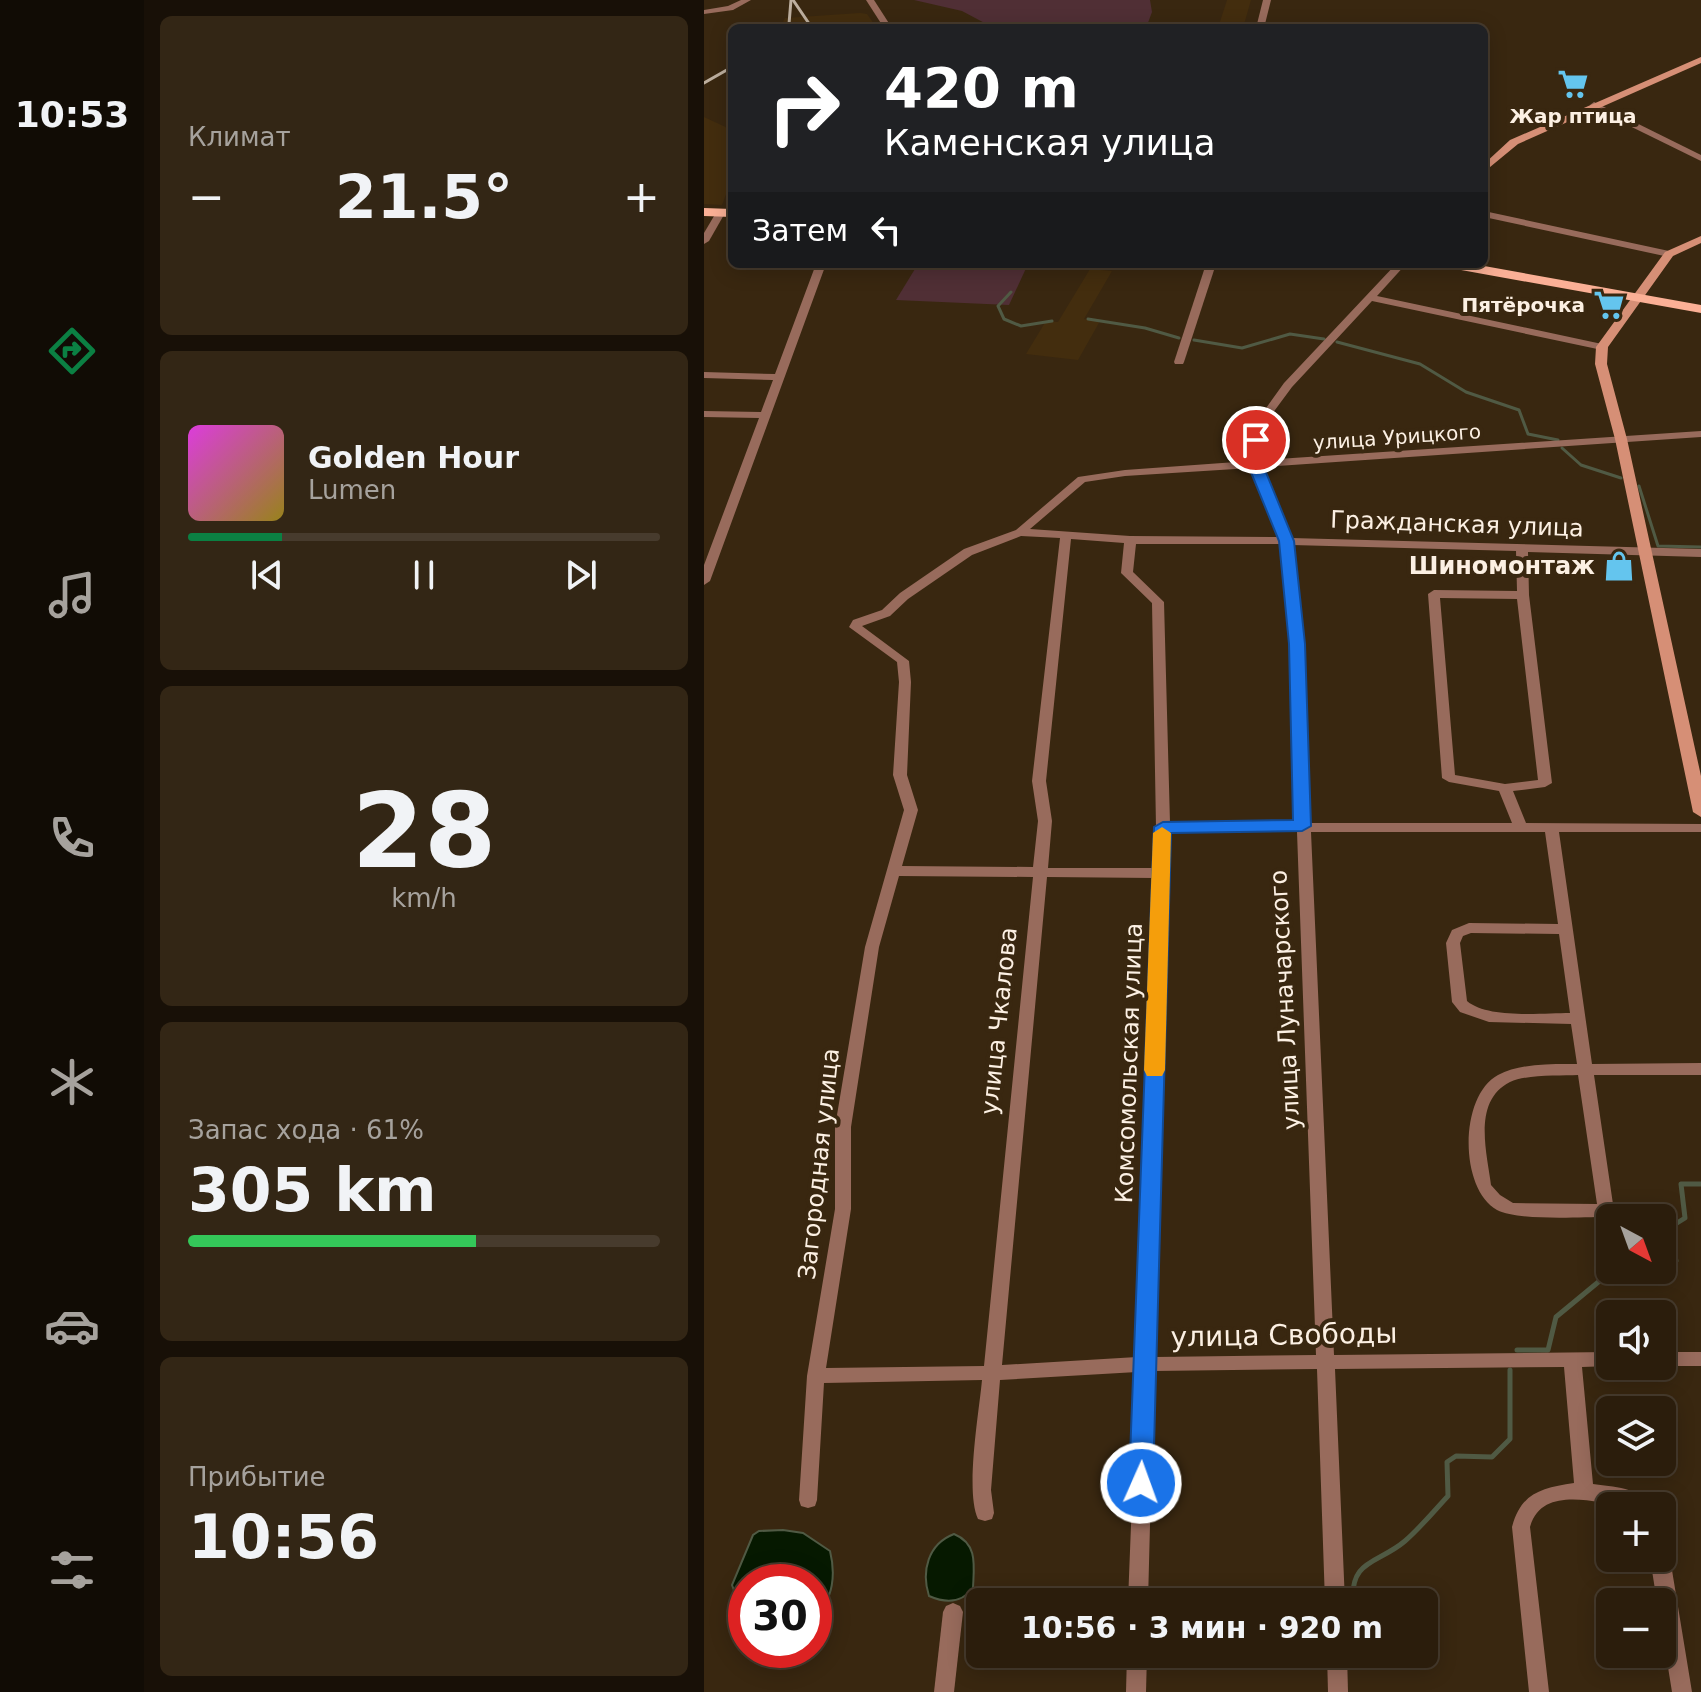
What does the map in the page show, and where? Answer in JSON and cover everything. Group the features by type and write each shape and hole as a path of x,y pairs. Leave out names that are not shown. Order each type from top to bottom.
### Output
{"main road":[{"path":"1488,165 1514,142 1701,60"},
{"path":"704,212 726,213"},
{"path":"1701,239 1669,254 1602,347 1601,364 1621,439 1701,812"},
{"path":"1473,268 1701,309"}],"street":[{"path":"710,0 715,11"},
{"path":"704,12 747,0"},
{"path":"870,0 885,24"},
{"path":"1261,24 1267,0"},
{"path":"1594,105 1701,158"},
{"path":"704,241 726,213"},
{"path":"1488,215 1669,254"},
{"path":"704,581 819,268"},
{"path":"1179,362 1210,268"},
{"name":"улица Луначарского","path":"1334,1588 1297,644 1286,541 1256,465 1256,440 1264,418 1288,385 1398,268"},
{"path":"1372,298 1602,347"},
{"path":"704,375 778,377"},
{"path":"704,414 764,415"},
{"name":"улица Урицкого","path":"1020,532 1082,479 1701,434"},
{"name":"Гражданская улица","path":"1020,532 1130,540 1286,541 1701,553"},
{"name":"Загородная улица","path":"808,1500 816,1376 843,1209 843,1127 872,947 911,810 900,775 905,682 903,661 855,627 857,623 886,613 904,596 968,552 1020,532"},
{"name":"улица Чкалова","path":"985,1513 982,1490 992,1373 1045,821 1039,781 1066,535"},
{"name":"Комсомольская улица","path":"1130,540 1127,573 1158,602 1163,827 1138,1588"},
{"path":"1522,547 1523,595 1545,783 1505,788 1449,778 1434,594 1523,595"},
{"path":"1505,788 1521,828"},
{"path":"1163,827 1701,828"},
{"path":"1551,828 1585,1071 1606,1211 1511,1209 1502,1206 1487,1193 1483,1185 1478,1118 1491,1091 1506,1078 1519,1074 1585,1071 1701,1069"},
{"path":"894,871 1161,873"},
{"path":"1566,929 1469,928 1457,933 1453,943 1460,1002 1472,1013 1519,1019 1578,1019"},
{"path":"1572,1359 1584,1490"},
{"name":"улица Свободы","path":"816,1376 992,1373 1144,1364 1596,1359"},
{"path":"1676,1359 1701,1359"},
{"path":"1539,1692 1521,1527 1523,1514 1538,1499 1584,1490 1596,1492"},
{"path":"1662,1572 1682,1692"},
{"path":"944,1692 953,1612"},
{"path":"1136,1692 1137,1668"},
{"path":"1337,1668 1338,1692"}],"shaded area":[{"path":"914,0 1150,0 1152,12 1148,24 986,24 962,11"},
{"path":"1227,0 1251,0 1244,24 1219,24"},
{"path":"860,13 867,14 874,24 782,24 785,18"},
{"path":"704,117 728,128 728,189 722,205 704,204"},
{"path":"916,268 1026,268 1009,305 896,300"},
{"path":"1090,269 1112,271 1084,319 1100,321 1078,360 1026,354 1046,321 1058,322"},
{"path":"759,1531 803,1533 830,1551 833,1568 832,1585 832,1564 741,1564 753,1535"},
{"path":"954,1534 962,1538 971,1549 974,1563 973,1588 966,1588 966,1595 952,1601 929,1596 927,1587 929,1559 945,1539"}],"waterway":[{"path":"1011,292 998,306 1004,319 1021,326 1052,321"},
{"path":"1088,319 1145,328 1179,338"},
{"path":"1194,340 1242,348 1290,334 1324,339"},
{"path":"1337,342 1420,364 1466,392 1519,410 1528,434 1558,440"},
{"path":"1562,448 1581,465 1621,478"},
{"path":"1639,486 1658,546 1701,547"},
{"path":"1517,1350 1548,1350 1556,1317 1602,1279 1666,1273 1676,1261 1669,1228 1685,1218 1681,1184 1701,1184"},
{"path":"1353,1588 1361,1570 1405,1541 1448,1496 1447,1462 1456,1456 1492,1457 1510,1439 1510,1370"}],"railway":[{"path":"789,24 791,0"},
{"path":"793,0 809,24"},
{"path":"704,83 728,69"}],"slow traffic":[{"path":"1155,1070 1162,833"}],"place":[{"name":"Жар птица","path":"1573,84"},
{"name":"Пятёрочка","path":"1609,305"},
{"name":"Шиномонтаж","path":"1619,566"}],"route":[{"path":"1141,1483 1163,827 1302,826 1297,644 1286,541 1256,465 1256,440"}]}
